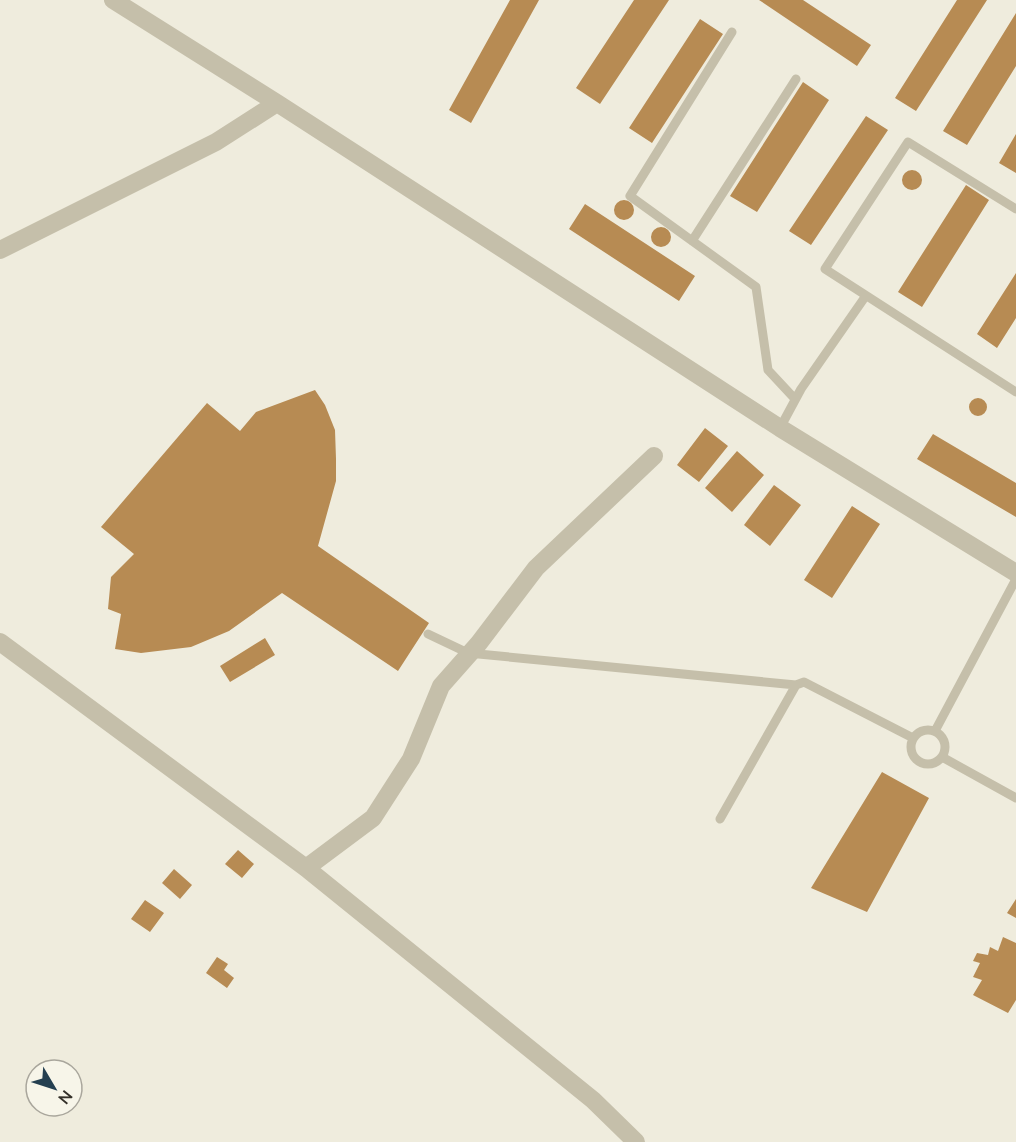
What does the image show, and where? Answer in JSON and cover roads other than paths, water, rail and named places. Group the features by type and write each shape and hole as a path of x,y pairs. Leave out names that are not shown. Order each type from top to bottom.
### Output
{"street":[{"path":"113,0 277,103 780,428 1016,573"},
{"path":"0,250 216,142 277,103"},
{"path":"306,868 373,818 411,759 441,686 536,568 654,456"},
{"path":"0,642 306,868 593,1100 636,1142"}],"lane":[{"path":"732,32 630,195 756,287 768,370 795,399"},
{"path":"692,241 796,79"},
{"path":"1016,209 908,142 825,269 865,297 1016,392"},
{"path":"780,428 795,399 865,297"},
{"path":"935,731 1016,579"},
{"path":"428,634 468,653 796,685 804,682 913,738"},
{"path":"720,819 796,685"},
{"path":"925,730 935,731 942,738 945,747 942,757 935,763 925,765 916,760 911,752 913,738 925,730"},
{"path":"942,757 1016,798"}]}
